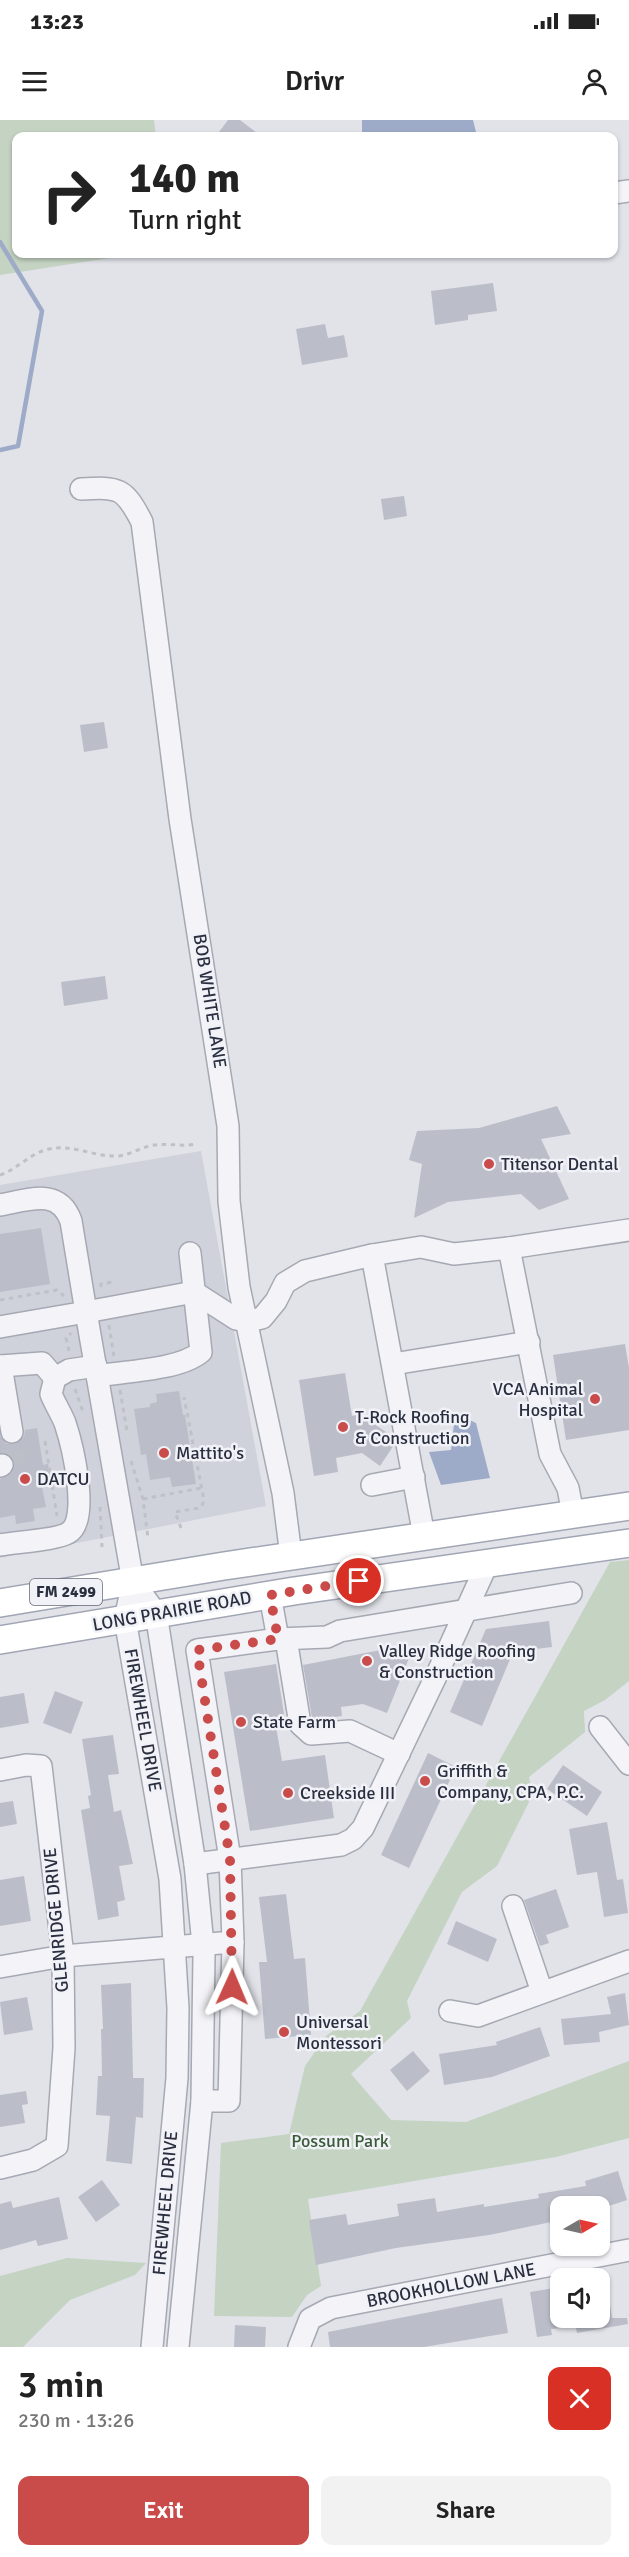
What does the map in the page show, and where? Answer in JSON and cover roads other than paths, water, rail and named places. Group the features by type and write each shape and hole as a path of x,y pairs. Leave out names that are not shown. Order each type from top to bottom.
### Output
{"main road":[{"name":"LONG PRAIRIE ROAD","path":"0,1603 291,1556 629,1506"},
{"name":"LONG PRAIRIE ROAD","path":"0,1640 270,1595 629,1543"}],"street":[{"name":"BOB WHITE LANE","path":"81,489 112,488 124,494 133,505 141,522 180,819 226,1105 229,1201 239,1287 283,1493 291,1556"},
{"path":"0,1205 44,1198 56,1201 67,1210 72,1221 80,1321 103,1372 133,1582"},
{"path":"0,1327 80,1321 194,1292 236,1319 247,1321 262,1318 276,1301 285,1282 305,1271 421,1247 454,1254 629,1230"},
{"path":"509,1248 550,1454 568,1488 573,1514"},
{"path":"0,1545 68,1534 76,1526 79,1516 79,1491 66,1425 51,1394 55,1378 69,1370 103,1372 178,1363 192,1360 201,1352 190,1253"},
{"path":"372,1256 424,1536"},
{"path":"393,1364 529,1342"},
{"path":"12,1432 0,1366 42,1363 55,1378"},
{"path":"372,1485 414,1478"},
{"path":"195,1864 334,1846 353,1839 363,1828 488,1562"},
{"name":"FIREWHEEL DRIVE","path":"133,1582 156,1613 195,1864 204,1944 202,2101 178,2347"},
{"name":"FIREWHEEL DRIVE","path":"133,1582 125,1619 170,1879 178,2008 177,2078 152,2347"},
{"path":"202,2101 229,2101 233,1942 230,1859 197,1650 282,1639 327,1636 340,1630 571,1593"},
{"path":"270,1595 300,1724 310,1734 350,1731 399,1754"},
{"path":"600,1727 629,1764"},
{"name":"GLENRIDGE DRIVE","path":"0,1770 40,1766 63,1956 64,2048 57,2146 33,2160 0,2168"},
{"path":"181,1772 215,1766"},
{"path":"513,1906 542,1992"},
{"path":"0,1966 63,1956 233,1942"},
{"path":"450,2011 478,2016 629,1961"},
{"name":"BROOKHOLLOW LANE","path":"299,2347 310,2319 331,2308 629,2250"}],"water":[{"path":"362,120 473,120 476,132 362,132"},
{"path":"465,1418 476,1423 490,1478 441,1485 429,1452 451,1450 454,1424"}],"waterway":[{"path":"0,242 42,311 18,446 0,450"}],"tunnel":[{"path":"2,1465 15,1456 12,1432"}],"place":[{"name":"Titensor Dental","path":"489,1164"},
{"name":"VCA Animal Hospital","path":"595,1399"},
{"name":"T-Rock Roofing & Construction","path":"343,1427"},
{"name":"Mattito's","path":"164,1453"},
{"name":"DATCU","path":"25,1479"},
{"name":"Valley Ridge Roofing & Construction","path":"367,1661"},
{"name":"State Farm","path":"241,1722"},
{"name":"Griffith & Company, CPA, P.C.","path":"425,1781"},
{"name":"Creekside III","path":"288,1793"},
{"name":"Universal Montessori","path":"284,2032"}],"park label":[{"name":"Possum Park","path":"340,2141"}]}
